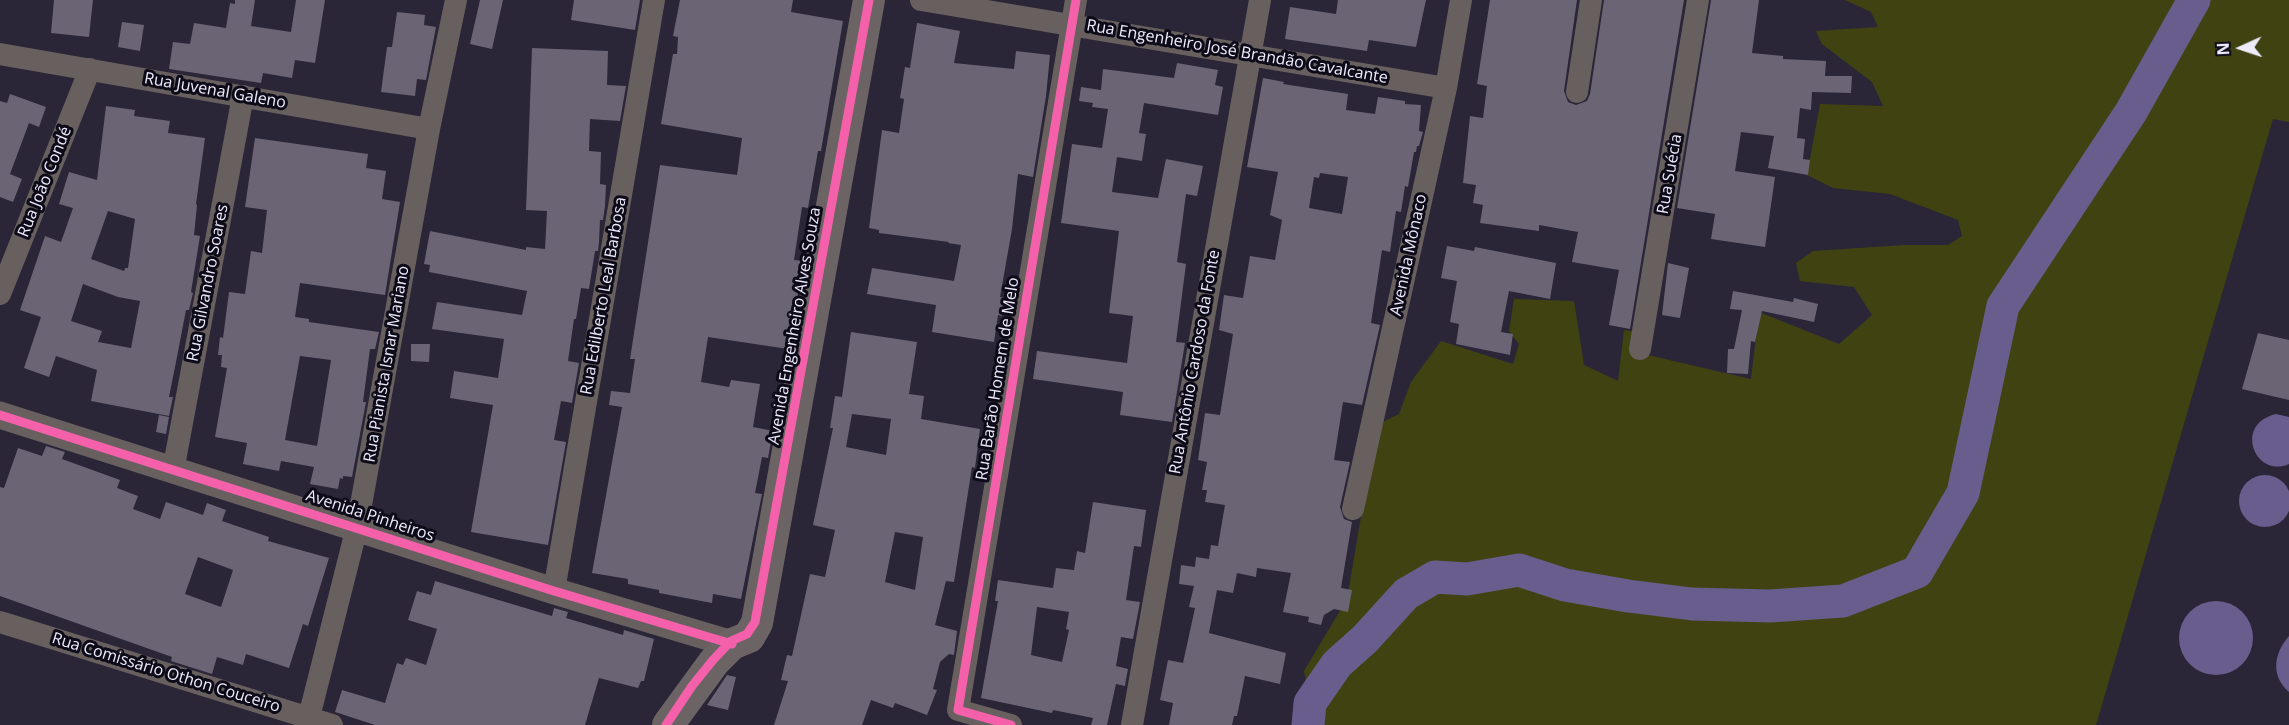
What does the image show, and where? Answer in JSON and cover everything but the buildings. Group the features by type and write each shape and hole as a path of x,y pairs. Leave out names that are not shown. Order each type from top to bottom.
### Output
{"main road":[{"name":"Avenida Engenheiro Alves Souza","path":"668,725 707,671 732,644 749,637 757,623 869,0"}],"street":[{"name":"Rua Pianista Isnar Mariano","path":"308,721 357,527 429,129 456,0"},
{"name":"Rua Edilberto Leal Barbosa","path":"554,591 654,0"},
{"name":"Rua Engenheiro José Brandão Cavalcante","path":"921,0 1446,88"},
{"name":"Rua Barão Homem de Melo","path":"1011,725 958,710 1076,0"},
{"name":"Rua Antônio Cardoso da Fonte","path":"1132,725 1260,0"},
{"name":"Avenida Mônaco","path":"1353,509 1446,88 1461,0"},
{"path":"1577,92 1591,0"},
{"name":"Rua Suécia","path":"1640,349 1698,0"},
{"name":"Rua Juvenal Galeno","path":"0,54 429,129"},
{"name":"Rua João Condé","path":"0,294 90,69"},
{"name":"Rua Gilvandro Soares","path":"173,471 243,96"},
{"name":"Avenida Pinheiros","path":"0,415 554,591 732,644"},
{"name":"Rua Comissário Othon Couceiro","path":"0,622 308,721 332,725"}],"green space":[{"path":"1845,0 2289,0 2289,122 2273,119 2096,725 1308,725 1310,703 1304,671 1347,599 1361,517 1363,487 1381,423 1399,414 1411,382 1441,341 1513,364 1519,344 1509,331 1514,299 1574,301 1584,365 1618,381 1624,330 1636,332 1635,352 1751,379 1759,312 1839,344 1872,315 1854,287 1800,281 1796,263 1813,251 1904,245 1948,245 1962,236 1958,220 1890,194 1833,188 1807,175 1820,104 1883,106 1872,82 1822,44 1816,31 1878,27 1871,12"}],"shaded area":[{"path":"2276,414 2289,417 2289,464 2277,467 2267,464 2259,457 2252,438 2255,428 2263,420"},
{"path":"2265,475 2275,477 2283,483 2289,491 2291,501 2289,511 2283,519 2275,525 2265,527 2255,525 2247,519 2241,511 2239,501 2241,491 2247,483 2255,477"},
{"path":"2216,601 2230,604 2242,612 2250,624 2253,638 2250,652 2242,664 2230,672 2216,675 2202,672 2190,664 2182,652 2179,638 2182,624 2190,612 2202,604"},
{"path":"2289,636 2289,692 2279,679 2276,664 2280,650"}],"waterway":[{"path":"1308,725 1310,703 1337,664 1365,639 1406,594 1435,577 1467,579 1519,570 1565,585 1628,596 1692,604 1770,606 1843,601 1917,572 1963,493 2003,306 2131,112 2194,0"}],"cycle path":[{"path":"666,725 713,660 731,641 747,634 755,622 869,0"},
{"path":"1011,725 958,710 1076,0"},
{"path":"0,415 554,591 732,644"}]}
